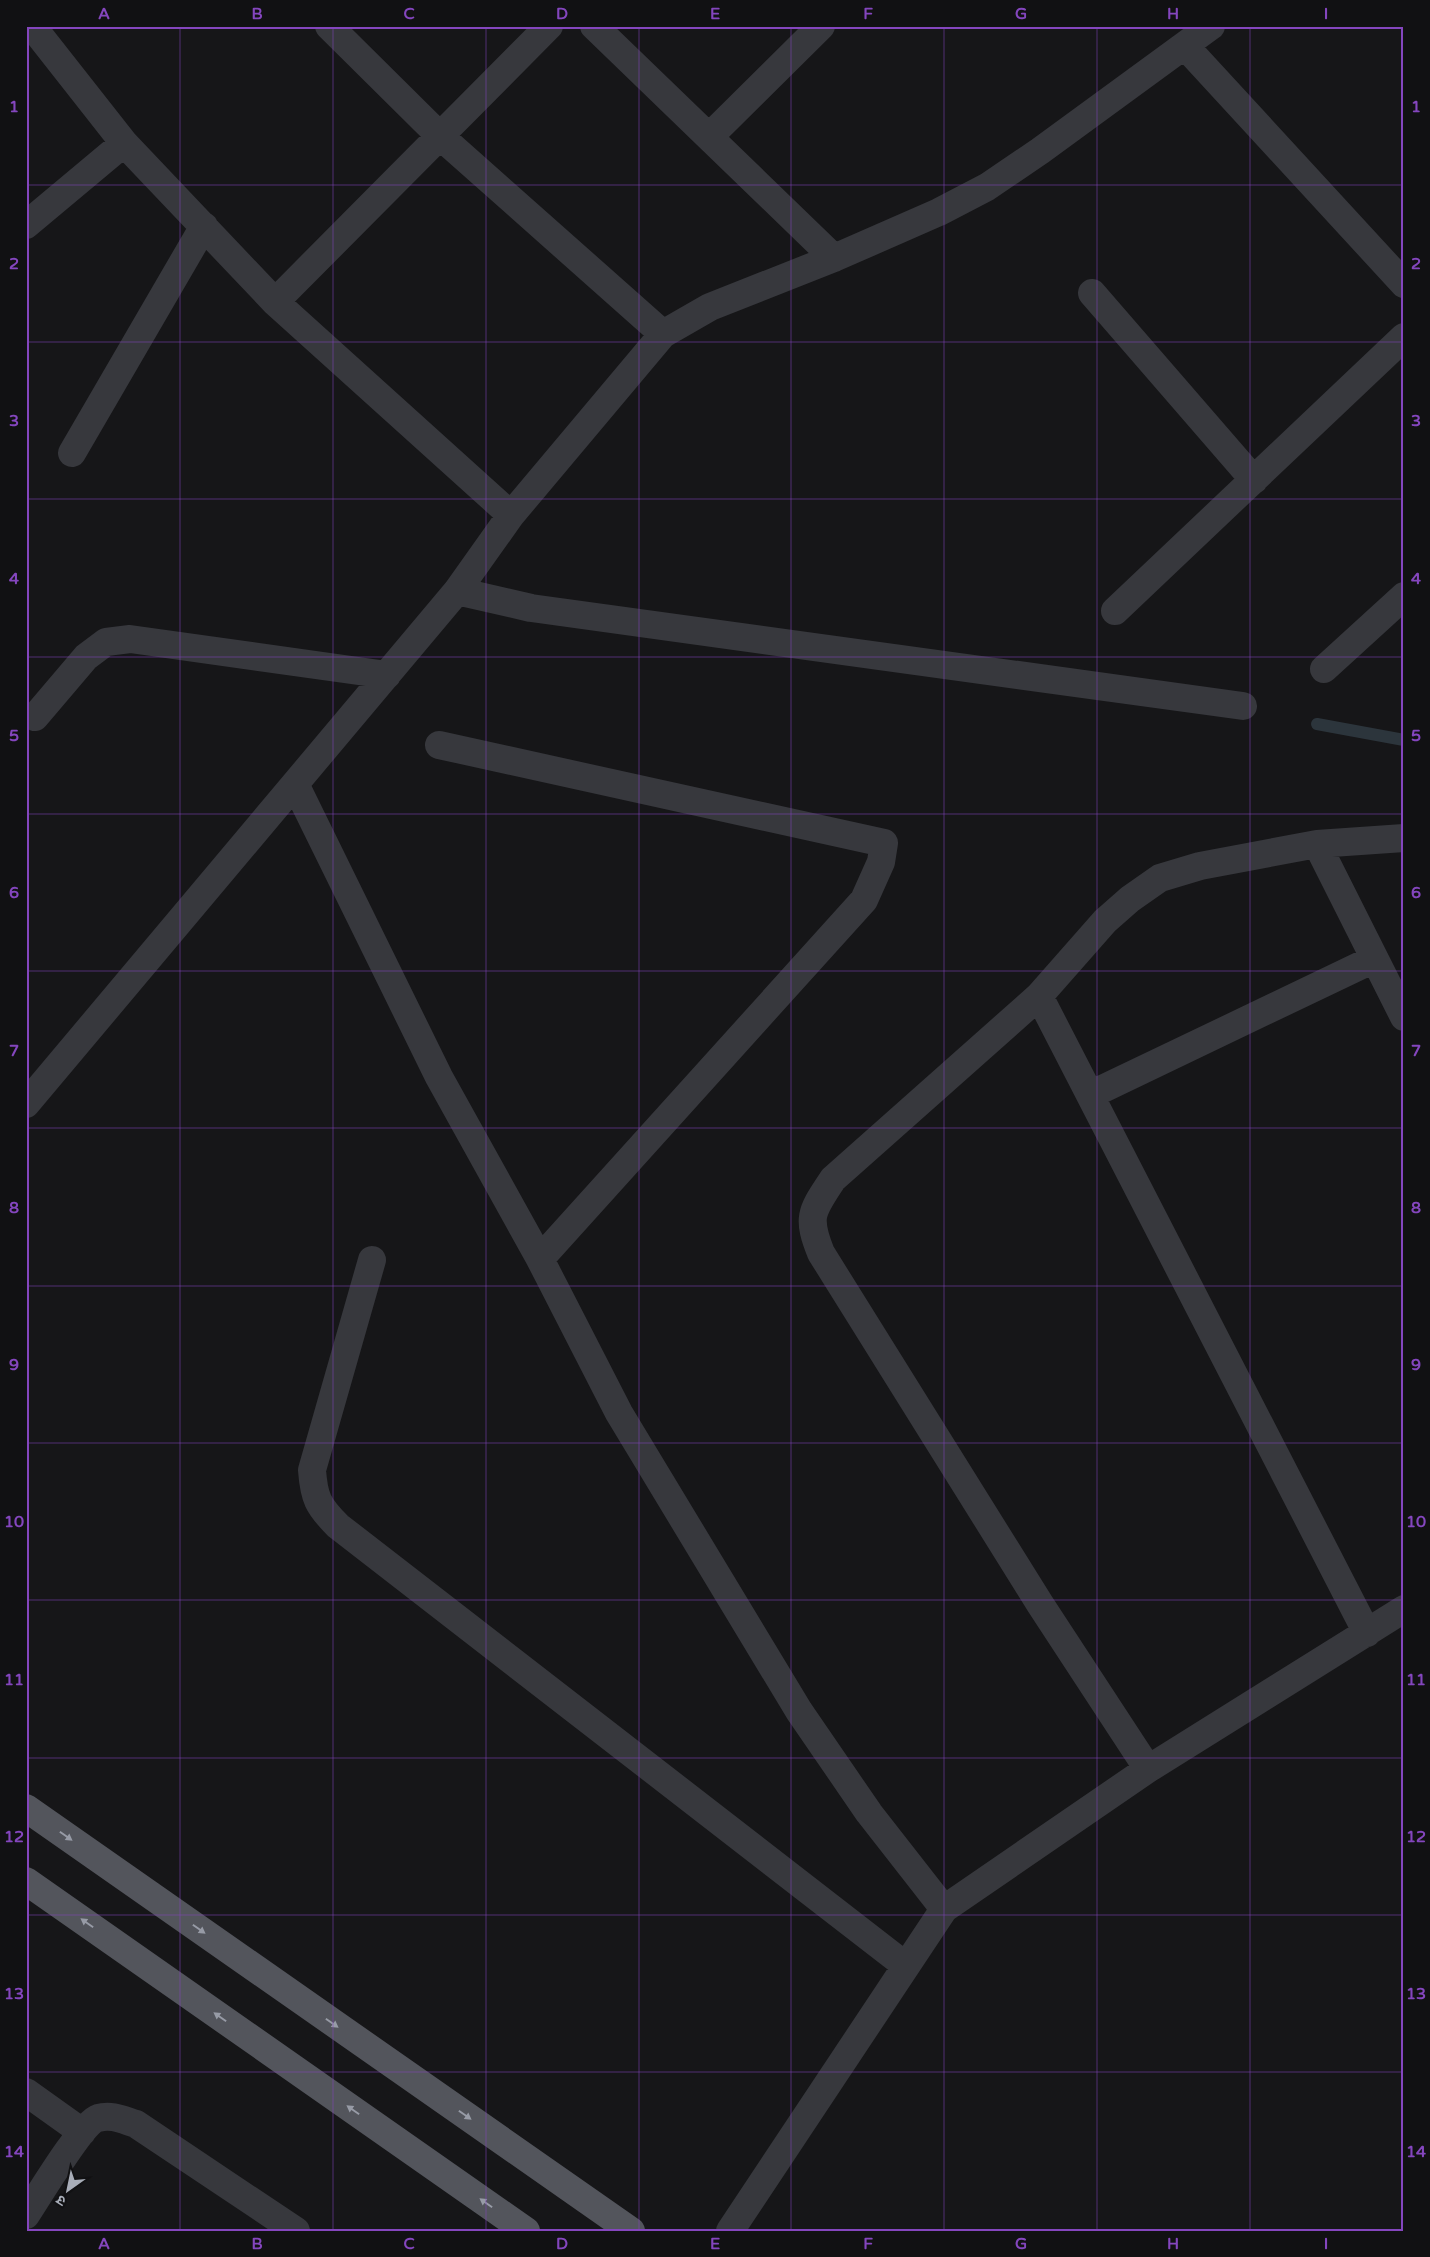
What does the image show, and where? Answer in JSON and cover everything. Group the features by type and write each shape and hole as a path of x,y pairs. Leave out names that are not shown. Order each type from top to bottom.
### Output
{"main road":[{"path":"26,1808 631,2231"},
{"path":"26,1880 526,2231"}],"street":[{"path":"32,26 124,143 275,302 511,515"},
{"path":"329,26 440,136 663,334"},
{"path":"275,302 549,26"},
{"path":"594,26 834,258"},
{"path":"709,137 821,26"},
{"path":"26,1104 457,591 511,515 663,334 710,307 834,258 939,212 987,187 1211,26"},
{"path":"1185,46 1404,284"},
{"path":"26,225 124,143"},
{"path":"72,452 204,226"},
{"path":"1092,292 1254,480"},
{"path":"1115,611 1404,337"},
{"path":"457,591 531,608 1243,706"},
{"path":"1324,669 1404,596"},
{"path":"35,717 86,657 106,642 130,639 387,675"},
{"path":"439,745 884,844 881,862 864,900 540,1259"},
{"path":"295,784 439,1077 540,1259 619,1413 799,1711 869,1813 944,1909"},
{"path":"1148,1769 1030,1588 821,1253 813,1234 811,1216 818,1201 833,1179 1039,996 1105,921 1130,899 1160,878 1200,866 1317,844 1404,838"},
{"path":"1317,844 1404,1017"},
{"path":"1090,1095 1374,959"},
{"path":"1039,996 1367,1633"},
{"path":"372,1260 312,1470 314,1493 321,1510 338,1526 906,1966"},
{"path":"730,2231 944,1909 1148,1769 1404,1609"},
{"path":"26,2092 82,2132"},
{"path":"26,2215 82,2132 96,2118 113,2116 136,2124 296,2231"}],"waterway":[{"path":"1317,724 1404,740"}]}
